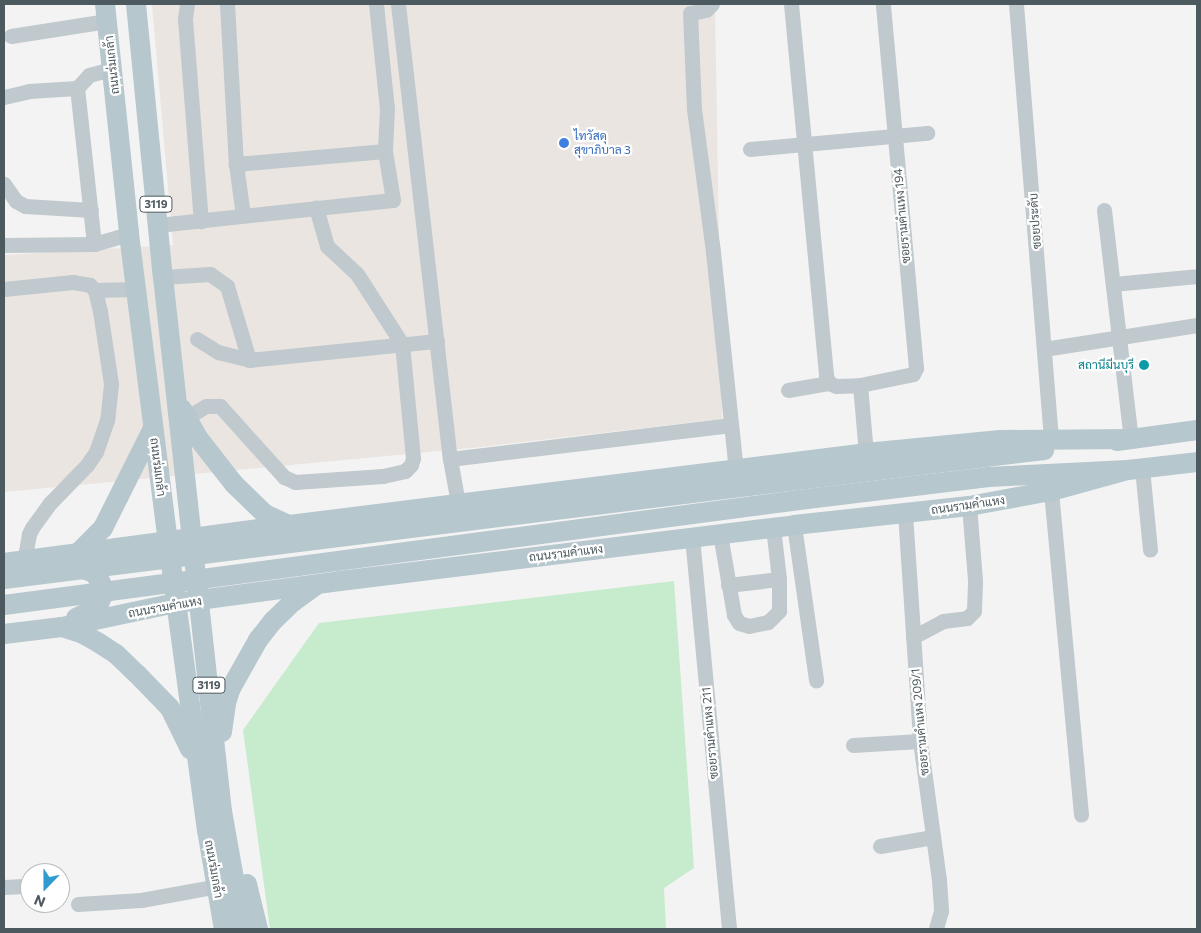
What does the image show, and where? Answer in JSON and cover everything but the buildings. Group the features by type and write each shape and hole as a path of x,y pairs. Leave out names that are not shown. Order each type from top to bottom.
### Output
{"main road":[{"name":"ถนนร่มเกล้า","path":"136,4 162,277 182,410 192,538 226,836 243,929"},
{"name":"ถนนร่มเกล้า","path":"106,12 153,428 207,830 224,929"},
{"path":"182,410 198,438 234,484 265,514 288,525"},
{"path":"76,555 103,528 153,428"},
{"path":"4,579 1197,430"},
{"path":"4,563 76,555 458,503 866,453 1000,440 1051,438 1131,439"},
{"name":"ถนนรามคำแหง","path":"4,605 807,499 989,477 1135,469 1197,462"},
{"name":"ถนนรามคำแหง","path":"4,634 62,627 176,603 317,584 773,527 969,506 1051,492 1135,469"},
{"path":"337,519 275,546 266,555 261,567 266,575 275,579 340,581"},
{"path":"31,560 83,568 94,573 101,583 103,595 97,608 88,614 32,630"},
{"path":"219,769 226,703 245,662 273,621 293,602 317,584"},
{"path":"62,627 83,634 116,654 155,691 170,708 199,769"},
{"path":"207,830 210,929"},
{"path":"226,836 245,878 258,929"}],"street":[{"path":"187,4 185,19 202,221"},
{"path":"227,4 236,164 242,216"},
{"path":"158,225 393,200 385,151 387,108 376,4"},
{"path":"398,4 450,459 458,503"},
{"path":"712,4 706,10 690,13 694,109 713,252 729,425 736,470"},
{"path":"791,4 826,377 829,383"},
{"name":"ซอยรามคำแหง 194","path":"788,390 829,383 836,386 860,385 912,374 916,368 883,4"},
{"name":"ซอยประดับ","path":"1016,4 1051,438"},
{"path":"11,36 106,12"},
{"path":"4,97 29,90 77,88 89,75 112,69"},
{"path":"77,88 94,244"},
{"path":"750,149 927,133"},
{"path":"236,164 385,151"},
{"path":"4,184 16,201 25,206 91,210"},
{"path":"182,410 220,406 284,477 295,482 383,476 405,470 411,466 413,458 402,344 357,274 327,246 316,208"},
{"path":"1104,210 1131,439"},
{"path":"4,245 94,244 130,234"},
{"path":"162,277 210,274 227,286 249,360"},
{"path":"1113,284 1197,276"},
{"path":"4,289 83,282 95,290 136,289"},
{"path":"31,560 29,534 32,528 50,503 87,465 96,452 106,425 111,384 95,290"},
{"path":"1044,349 1119,335 1197,325"},
{"path":"197,339 218,352 249,360 437,341"},
{"path":"860,385 866,453"},
{"path":"450,459 729,425"},
{"path":"1135,469 1150,550"},
{"path":"1051,492 1081,815"},
{"path":"913,637 943,621 967,618 974,611 975,580 969,506"},
{"name":"ซอยรามคำแหง 209/1","path":"905,513 920,741 939,880 941,911 936,929"},
{"path":"794,525 816,680"},
{"path":"720,534 736,620 749,626 768,622 779,612 779,579 773,527"},
{"name":"ซอยรามคำแหง 211","path":"692,537 729,929"},
{"path":"728,585 779,579"},
{"path":"853,745 920,741"},
{"path":"880,846 933,837"},
{"path":"4,887 20,886"},
{"path":"78,904 141,900 208,888"}],"shaded area":[{"path":"152,4 715,4 722,419 472,448 4,492 4,255 173,245"}],"green space":[{"path":"674,581 694,868 664,888 666,929 270,929 243,730 319,623"}],"place":[{"name":"ไทวัสดุ สุขาภิบาล 3","path":"564,143"},
{"name":"สถานีมีนบุรี","path":"1144,365"}]}
